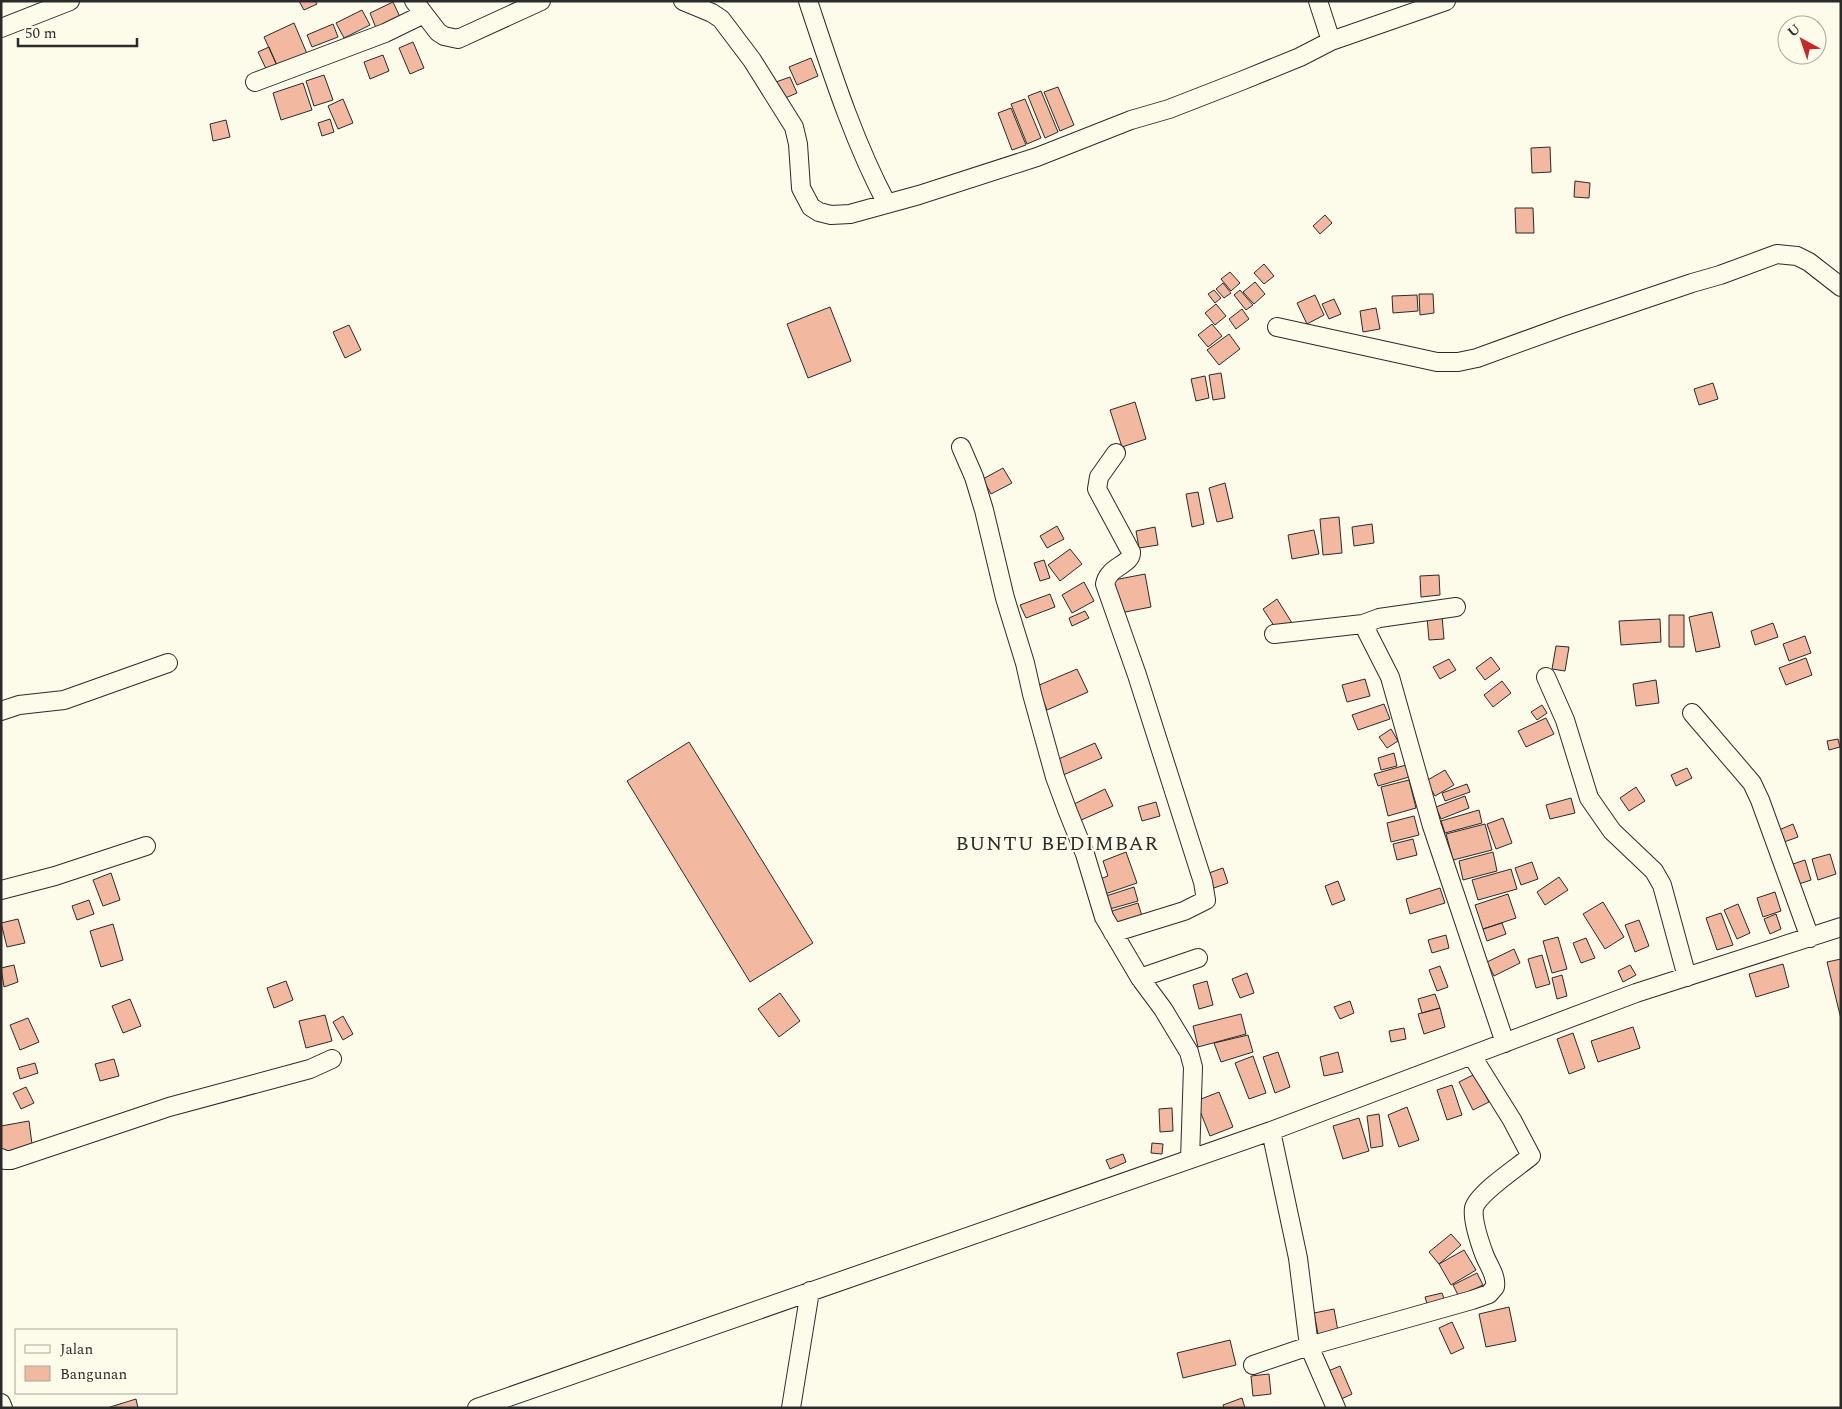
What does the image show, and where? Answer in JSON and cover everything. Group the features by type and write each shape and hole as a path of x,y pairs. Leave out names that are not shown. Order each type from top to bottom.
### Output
{"street":[{"path":"1,28 70,1"},
{"path":"256,82 377,36 419,8 438,32 444,36 458,39 541,1"},
{"path":"683,1 712,13 721,19 752,60 794,127 798,144 801,188 811,207 818,212 831,215 850,214 888,204 1010,166 1131,120 1169,108 1300,57 1331,41 1446,1"},
{"path":"808,1 845,108 876,184 888,204"},
{"path":"1318,1 1331,41"},
{"path":"1277,327 1437,362 1458,362 1477,358 1777,254 1797,256 1809,262 1841,287"},
{"path":"961,446 974,477 984,510 1005,598 1026,663 1032,694 1055,777 1085,854 1104,918 1140,978 1184,1042 1193,1067 1190,1159"},
{"path":"1113,933 1184,911 1206,900 1203,882 1105,584 1106,578 1113,570 1132,556 1097,489 1099,477 1116,453"},
{"path":"1274,634 1363,624 1379,618 1456,608"},
{"path":"1363,624 1390,677 1432,826 1504,1043"},
{"path":"1,711 19,705 64,700 168,663"},
{"path":"1546,676 1564,720 1589,798 1612,831 1654,870 1662,885 1687,977"},
{"path":"1692,713 1752,783 1760,800 1810,938"},
{"path":"1,890 55,876 146,846"},
{"path":"477,1408 1272,1131 1636,993 1810,938 1841,926"},
{"path":"1140,978 1198,958"},
{"path":"1253,1365 1309,1346 1472,1300 1489,1294 1496,1287 1495,1279 1480,1243 1474,1209 1484,1193 1532,1156 1472,1056"},
{"path":"1,1158 11,1160 169,1107 310,1069 332,1059"},
{"path":"1272,1131 1298,1258 1309,1346 1336,1408"},
{"path":"791,1408 799,1295"},
{"path":"1,1403 3,1408"}],"building":[{"path":"299,1 315,1 317,4 304,10"},
{"path":"393,2 400,17 376,28 370,13"},
{"path":"362,10 370,25 344,38 336,23"},
{"path":"294,23 308,56 279,70 264,37"},
{"path":"333,24 338,37 312,47 307,35"},
{"path":"413,42 424,68 410,74 399,48"},
{"path":"269,47 279,70 269,75 258,52"},
{"path":"383,55 389,71 370,79 364,62"},
{"path":"811,58 818,76 797,85 789,67"},
{"path":"324,75 333,100 314,106 306,81"},
{"path":"790,77 797,93 783,99 776,82"},
{"path":"303,83 312,110 281,120 273,93"},
{"path":"1058,87 1074,125 1060,131 1044,92"},
{"path":"1041,91 1058,132 1045,138 1028,96"},
{"path":"343,99 353,123 338,129 328,106"},
{"path":"1025,99 1041,138 1027,144 1011,104"},
{"path":"1011,108 1026,145 1012,150 998,113"},
{"path":"330,119 334,132 322,136 318,123"},
{"path":"226,120 230,137 213,141 210,124"},
{"path":"1550,147 1551,172 1532,173 1531,148"},
{"path":"1575,181 1590,183 1589,198 1574,197"},
{"path":"1515,208 1533,208 1534,233 1516,233"},
{"path":"1325,215 1332,223 1320,234 1313,226"},
{"path":"1264,264 1274,276 1264,284 1254,273"},
{"path":"1230,272 1240,283 1231,291 1221,279"},
{"path":"1255,282 1265,294 1254,304 1243,292"},
{"path":"1223,283 1231,293 1224,298 1216,289"},
{"path":"1214,290 1221,298 1215,303 1208,294"},
{"path":"1240,290 1253,305 1246,310 1234,295"},
{"path":"1419,294 1433,294 1434,313 1420,315"},
{"path":"1315,295 1324,315 1307,324 1297,303"},
{"path":"1417,295 1418,311 1393,313 1392,296"},
{"path":"1334,299 1341,314 1329,319 1322,304"},
{"path":"1216,304 1226,316 1215,325 1205,313"},
{"path":"830,307 851,361 808,378 787,324"},
{"path":"1376,308 1380,329 1363,332 1360,311"},
{"path":"1242,309 1249,319 1236,329 1229,319"},
{"path":"1212,324 1222,336 1208,347 1198,335"},
{"path":"349,325 361,350 345,358 333,332"},
{"path":"1229,334 1240,349 1219,365 1207,350"},
{"path":"1221,373 1225,398 1213,400 1209,375"},
{"path":"1205,376 1209,398 1196,401 1191,379"},
{"path":"1713,383 1718,399 1699,405 1694,389"},
{"path":"1135,402 1146,439 1122,447 1110,410"},
{"path":"1003,468 1012,483 991,494 983,479"},
{"path":"1225,483 1233,518 1217,522 1209,488"},
{"path":"1198,492 1204,524 1192,527 1186,494"},
{"path":"1339,517 1342,553 1323,555 1320,519"},
{"path":"1372,524 1374,543 1354,546 1352,527"},
{"path":"1057,526 1064,539 1047,548 1040,536"},
{"path":"1155,527 1158,545 1139,548 1136,531"},
{"path":"1314,530 1319,554 1292,559 1288,535"},
{"path":"1070,549 1082,564 1060,581 1048,565"},
{"path":"1044,560 1050,578 1040,581 1034,563"},
{"path":"1145,574 1151,607 1120,613 1114,580"},
{"path":"1439,575 1440,595 1421,597 1420,576"},
{"path":"1084,582 1094,601 1072,613 1062,595"},
{"path":"1050,594 1055,607 1026,618 1020,605"},
{"path":"1277,599 1292,623 1278,632 1263,609"},
{"path":"1085,611 1089,618 1072,626 1069,618"},
{"path":"1712,612 1720,647 1696,652 1689,617"},
{"path":"1669,615 1684,615 1684,647 1669,647"},
{"path":"1442,616 1444,639 1429,640 1427,617"},
{"path":"1660,619 1661,642 1621,645 1619,621"},
{"path":"1773,623 1778,637 1755,645 1751,631"},
{"path":"1805,636 1811,653 1789,661 1783,644"},
{"path":"1556,646 1569,647 1565,671 1552,669"},
{"path":"1491,657 1500,669 1485,680 1476,668"},
{"path":"1806,658 1812,675 1786,685 1779,668"},
{"path":"1449,659 1456,670 1440,679 1433,667"},
{"path":"1077,669 1088,692 1047,710 1037,686"},
{"path":"1365,679 1370,696 1347,702 1342,685"},
{"path":"1656,680 1659,703 1636,706 1633,684"},
{"path":"1502,681 1511,693 1493,707 1484,695"},
{"path":"1384,704 1390,719 1358,730 1352,715"},
{"path":"1542,705 1547,713 1537,720 1531,712"},
{"path":"1546,718 1554,734 1526,747 1518,731"},
{"path":"1391,729 1398,741 1387,748 1379,737"},
{"path":"1838,739 1840,747 1829,750 1827,741"},
{"path":"689,742 813,943 750,982 627,781"},
{"path":"1095,743 1102,758 1061,776 1054,761"},
{"path":"1394,753 1397,766 1381,770 1378,758"},
{"path":"1406,765 1409,777 1378,786 1374,774"},
{"path":"1687,768 1692,778 1676,786 1671,775"},
{"path":"1445,770 1454,785 1435,796 1426,781"},
{"path":"1409,780 1416,808 1388,816 1381,787"},
{"path":"1467,784 1470,792 1445,801 1442,793"},
{"path":"1636,787 1645,801 1629,811 1620,798"},
{"path":"1105,789 1113,806 1079,821 1072,805"},
{"path":"1465,796 1469,808 1441,819 1436,807"},
{"path":"1571,798 1575,813 1550,819 1546,805"},
{"path":"1156,802 1160,816 1142,821 1138,807"},
{"path":"1479,810 1482,823 1445,833 1441,821"},
{"path":"1414,816 1419,835 1391,842 1387,823"},
{"path":"1503,818 1512,843 1496,849 1487,824"},
{"path":"1485,824 1492,850 1453,860 1446,834"},
{"path":"1793,824 1798,837 1784,842 1779,830"},
{"path":"1413,839 1417,855 1397,860 1393,844"},
{"path":"1126,852 1137,883 1105,894 1100,879 1108,876 1103,861"},
{"path":"1493,852 1497,871 1463,880 1459,861"},
{"path":"1830,854 1836,874 1818,880 1812,859"},
{"path":"1805,860 1811,880 1796,885 1790,865"},
{"path":"1532,862 1538,879 1521,885 1515,868"},
{"path":"1223,868 1228,883 1211,889 1206,874"},
{"path":"1511,869 1517,889 1478,900 1472,880"},
{"path":"111,873 120,900 103,906 93,880"},
{"path":"1559,877 1568,890 1545,905 1537,892"},
{"path":"1338,881 1345,900 1332,905 1325,886"},
{"path":"1134,887 1138,901 1110,909 1106,896"},
{"path":"1440,888 1445,903 1410,914 1406,899"},
{"path":"1775,892 1781,911 1763,917 1757,898"},
{"path":"1508,894 1516,918 1483,929 1475,905"},
{"path":"89,900 94,914 77,920 72,906"},
{"path":"1603,902 1624,937 1605,949 1583,914"},
{"path":"1138,903 1142,916 1116,925 1112,911"},
{"path":"1738,904 1750,933 1737,939 1724,910"},
{"path":"1721,913 1733,945 1717,950 1706,918"},
{"path":"1776,914 1781,929 1770,934 1764,919"},
{"path":"18,919 25,943 7,947 1,923"},
{"path":"1639,920 1649,946 1635,952 1625,925"},
{"path":"1502,923 1506,934 1487,941 1483,929"},
{"path":"113,924 123,960 101,967 90,931"},
{"path":"1446,935 1449,948 1432,953 1428,940"},
{"path":"1558,937 1567,969 1552,973 1543,941"},
{"path":"1586,938 1595,958 1581,963 1573,943"},
{"path":"1514,949 1520,963 1494,976 1487,962"},
{"path":"1542,955 1550,984 1536,988 1528,959"},
{"path":"1841,959 1841,1019 1827,962"},
{"path":"1783,964 1789,987 1756,997 1749,974"},
{"path":"14,965 18,982 4,987 1,968"},
{"path":"1630,965 1636,975 1623,982 1618,971"},
{"path":"1440,966 1448,987 1437,991 1429,970"},
{"path":"1247,973 1254,993 1240,998 1232,979"},
{"path":"1562,975 1567,996 1557,999 1552,978"},
{"path":"286,981 293,1000 274,1008 267,988"},
{"path":"1207,981 1213,1005 1199,1009 1193,985"},
{"path":"780,993 800,1021 779,1037 758,1009"},
{"path":"1435,994 1440,1008 1422,1013 1418,999"},
{"path":"130,999 141,1026 123,1033 112,1006"},
{"path":"1350,1001 1354,1013 1340,1019 1334,1007"},
{"path":"1440,1008 1445,1027 1424,1034 1418,1014"},
{"path":"1241,1014 1246,1034 1198,1047 1193,1026"},
{"path":"325,1015 332,1041 306,1048 299,1021"},
{"path":"343,1016 353,1034 343,1040 333,1022"},
{"path":"28,1018 39,1042 20,1050 10,1025"},
{"path":"1633,1027 1640,1048 1598,1062 1591,1041"},
{"path":"1404,1028 1406,1039 1391,1042 1389,1031"},
{"path":"1573,1033 1585,1068 1569,1074 1557,1039"},
{"path":"1248,1035 1253,1052 1221,1062 1214,1043"},
{"path":"1278,1052 1290,1087 1275,1093 1263,1057"},
{"path":"1338,1052 1343,1072 1324,1076 1320,1057"},
{"path":"1253,1056 1266,1093 1249,1099 1235,1063"},
{"path":"114,1059 119,1076 100,1081 95,1064"},
{"path":"35,1063 38,1073 20,1079 17,1068"},
{"path":"1475,1074 1489,1102 1473,1110 1459,1082"},
{"path":"1452,1085 1462,1115 1447,1120 1437,1090"},
{"path":"26,1087 34,1103 21,1109 13,1093"},
{"path":"1219,1092 1233,1127 1210,1136 1196,1101"},
{"path":"1407,1107 1419,1140 1399,1147 1388,1115"},
{"path":"1172,1108 1173,1131 1160,1132 1159,1109"},
{"path":"1379,1114 1383,1146 1371,1148 1367,1116"},
{"path":"1359,1118 1369,1151 1343,1159 1333,1126"},
{"path":"29,1121 33,1152 1,1151 1,1126"},
{"path":"1152,1143 1163,1144 1162,1154 1151,1153"},
{"path":"1123,1154 1126,1162 1110,1169 1106,1160"},
{"path":"1451,1234 1461,1245 1439,1264 1429,1252"},
{"path":"1464,1250 1476,1270 1451,1285 1439,1264"},
{"path":"1477,1273 1483,1285 1459,1297 1453,1285"},
{"path":"1442,1293 1445,1301 1428,1307 1425,1297"},
{"path":"1509,1307 1516,1341 1486,1347 1479,1314"},
{"path":"1334,1309 1338,1331 1318,1334 1314,1313"},
{"path":"1452,1322 1464,1348 1451,1354 1439,1328"},
{"path":"1230,1340 1236,1365 1183,1378 1177,1353"},
{"path":"1340,1366 1352,1394 1339,1400 1326,1372"},
{"path":"1269,1374 1271,1394 1253,1396 1251,1376"},
{"path":"1242,1398 1245,1408 1224,1408 1223,1405"},
{"path":"136,1399 138,1408 107,1408"}],"district":[{"name":"BUNTU BEDIMBAR","path":"1057,843"}]}
